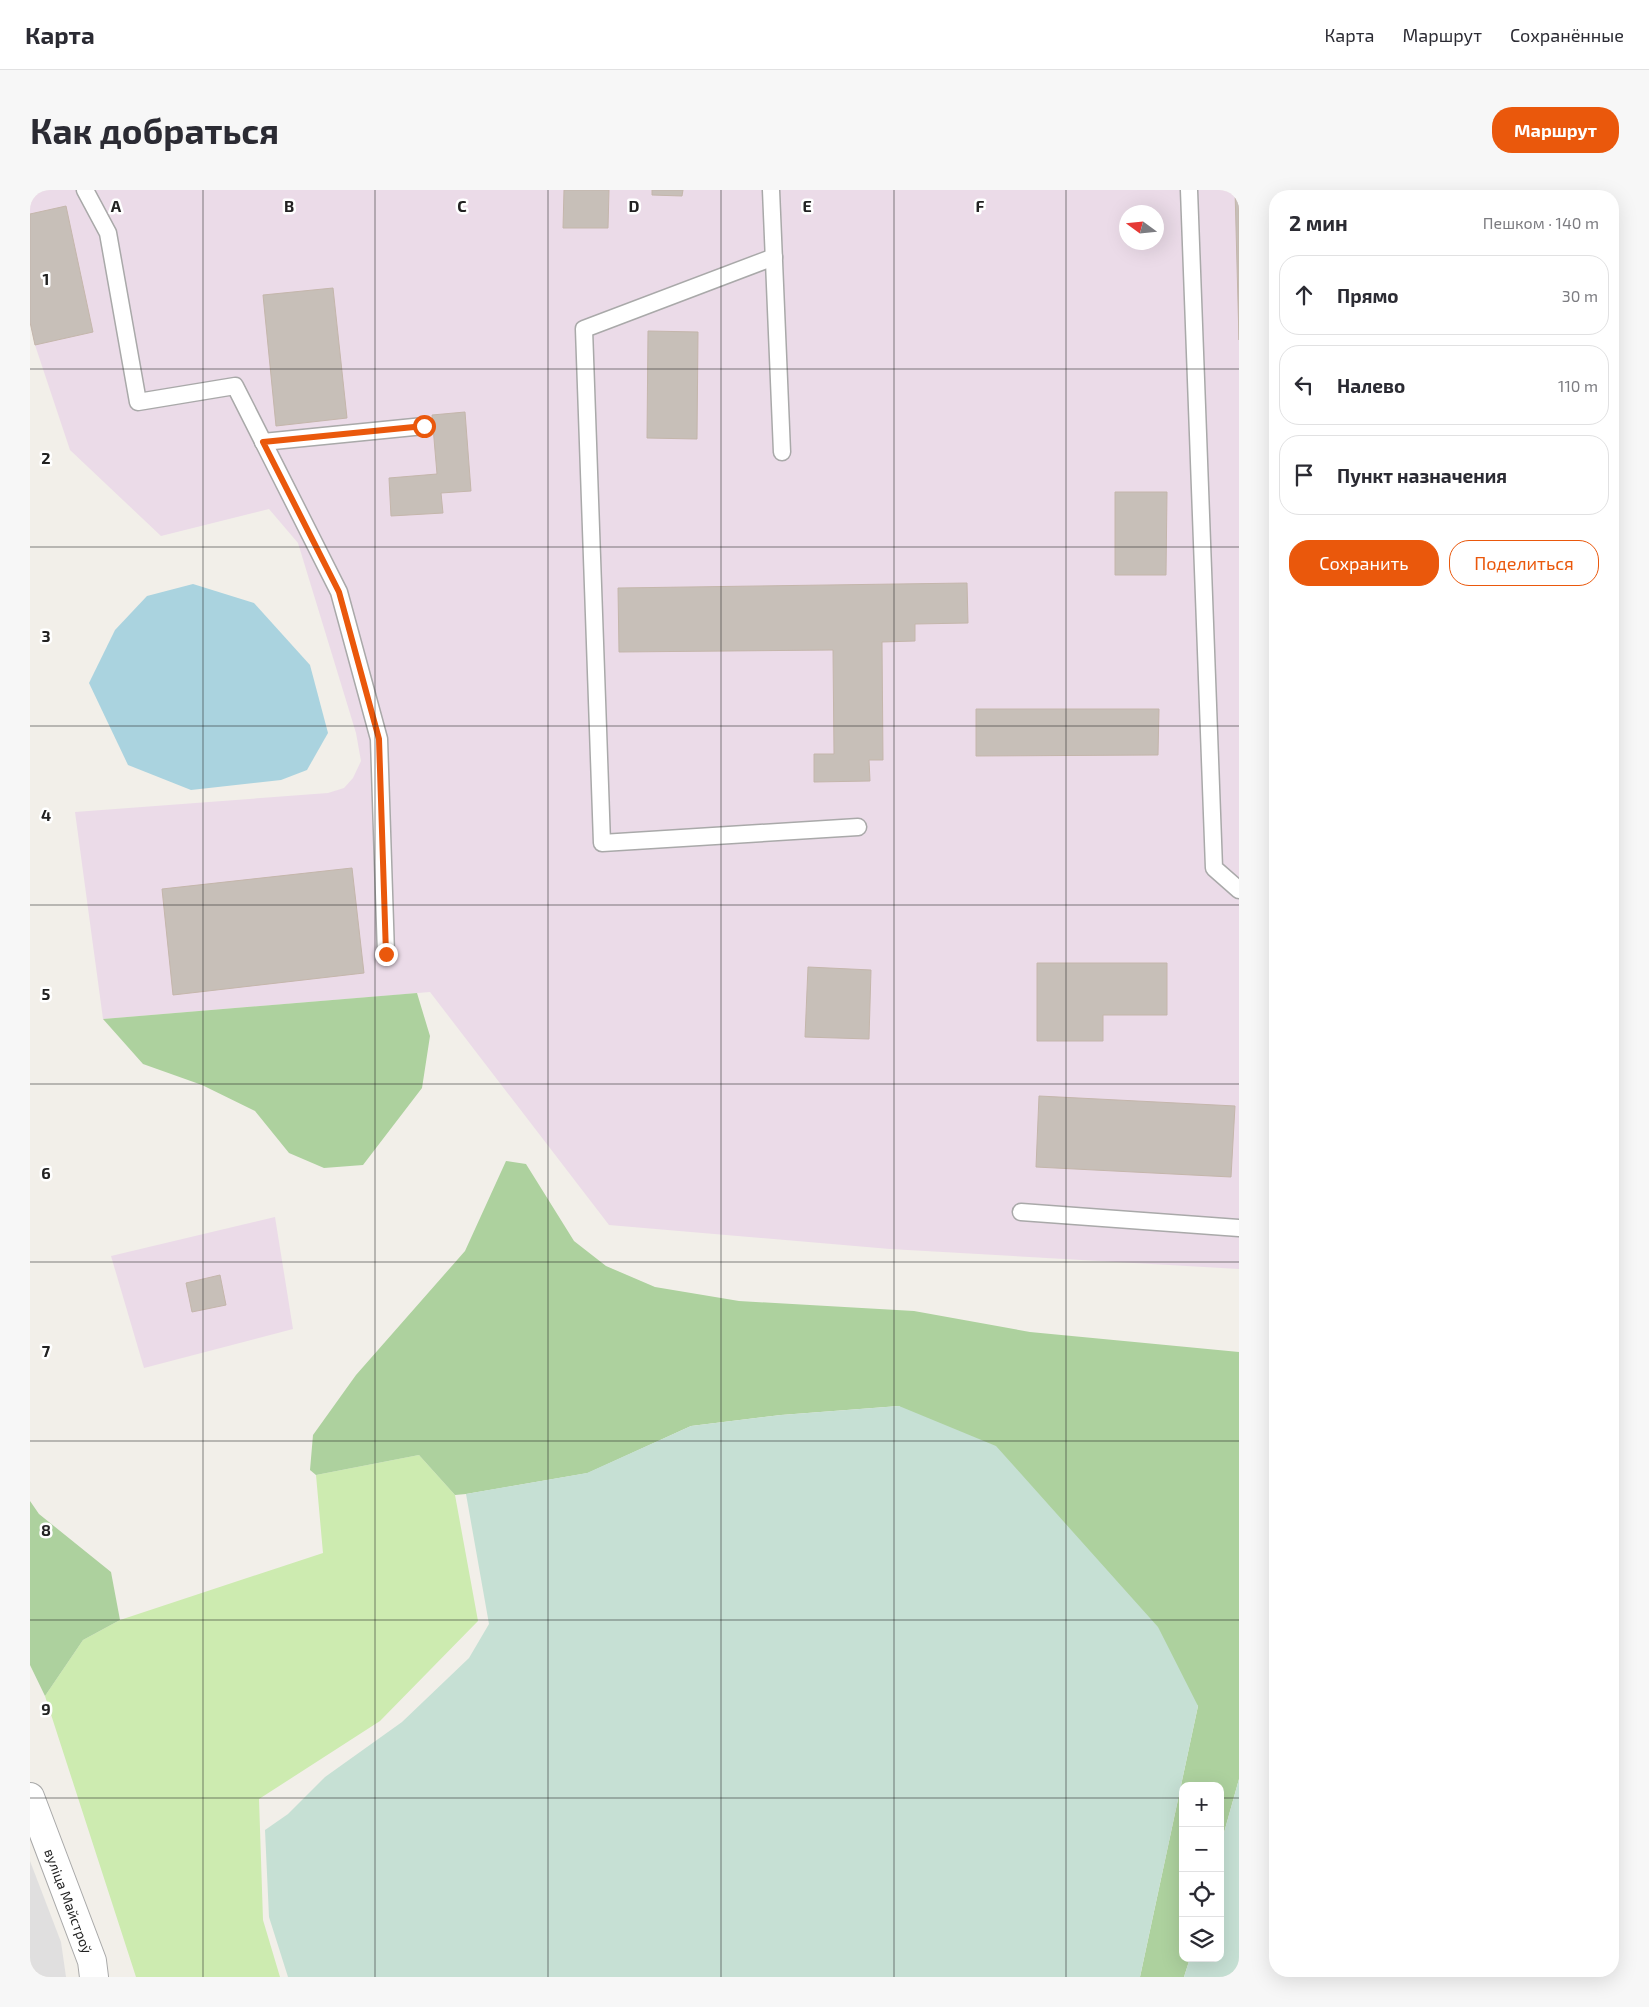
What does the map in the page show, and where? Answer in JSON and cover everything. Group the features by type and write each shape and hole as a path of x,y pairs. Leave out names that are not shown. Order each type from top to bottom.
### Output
{"street":[{"name":"вуліца Майстроў","path":"30,1797 92,1961 94,1977"}],"lane":[{"path":"85,190 108,233 138,402 235,386 339,592 379,739 386,954"},
{"path":"771,190 782,452"},
{"path":"1190,190 1214,868 1239,890"},
{"path":"774,257 584,329 602,843 858,827"},
{"path":"263,442 424,426"},
{"path":"1022,1212 1239,1228"}],"shaded area":[{"path":"30,190 1239,190 1239,1269 890,1249 609,1225 430,992 103,1019 75,812 328,793 344,788 353,778 361,761 356,733 298,543 269,509 161,536 70,450 35,345 30,322"},
{"path":"275,1217 293,1329 144,1368 111,1256"},
{"path":"30,1861 61,1942 66,1977 30,1977"}],"green space":[{"path":"417,993 430,1036 422,1088 363,1165 324,1168 289,1153 255,1111 202,1085 143,1064 103,1019"},
{"path":"506,1161 526,1164 574,1241 606,1266 655,1287 739,1301 914,1311 1030,1332 1239,1352 1239,1779 1224,1833 1224,1782 1182,1782 1198,1706 899,1406 781,1415 691,1426 588,1473 466,1494 455,1495 419,1455 316,1475 310,1470 313,1435 356,1375 465,1251"},
{"path":"899,1406 996,1446 1158,1627 1198,1706 1182,1782 1179,1782 1179,1795 1140,1977 288,1977 269,1917 265,1830 288,1814 325,1777 402,1722 469,1658 489,1624 466,1494 587,1473 691,1426 781,1415"},
{"path":"419,1455 455,1495 478,1621 380,1721 259,1799 263,1920 280,1977 136,1977 45,1696 83,1640 120,1620 323,1553 316,1475"},
{"path":"30,1501 39,1514 111,1572 120,1620 83,1640 45,1696 30,1665"},
{"path":"1239,1779 1239,1977 1184,1977 1189,1962 1224,1962 1224,1833"},
{"path":"1179,1795 1179,1962 1189,1962 1184,1977 1140,1977"}],"water":[{"path":"193,584 254,603 310,665 328,733 307,770 281,780 191,790 128,765 89,683 115,630 147,596"}],"building":[{"path":"564,190 609,190 608,228 563,228"},
{"path":"652,190 683,190 682,196 652,195"},
{"path":"1235,190 1239,190 1239,340"},
{"path":"66,206 93,332 35,345 30,322 30,214"},
{"path":"333,288 347,418 276,426 263,295"},
{"path":"648,331 698,332 697,439 647,438"},
{"path":"465,412 471,491 441,493 443,513 391,516 389,478 437,474 432,415"},
{"path":"1115,492 1167,492 1166,575 1115,575"},
{"path":"967,583 968,623 915,624 915,641 882,642 883,760 869,760 870,781 814,782 814,754 834,754 833,650 619,652 618,588"},
{"path":"976,709 1159,709 1158,755 976,756"},
{"path":"352,868 364,973 173,995 162,889"},
{"path":"1037,963 1167,963 1167,1015 1103,1015 1103,1041 1037,1041"},
{"path":"808,967 871,970 869,1039 805,1037"},
{"path":"1039,1096 1235,1106 1231,1177 1036,1167"},
{"path":"220,1275 226,1305 192,1312 186,1283"}],"route":[{"path":"386,954 379,739 339,592 263,442 424,426"}]}
